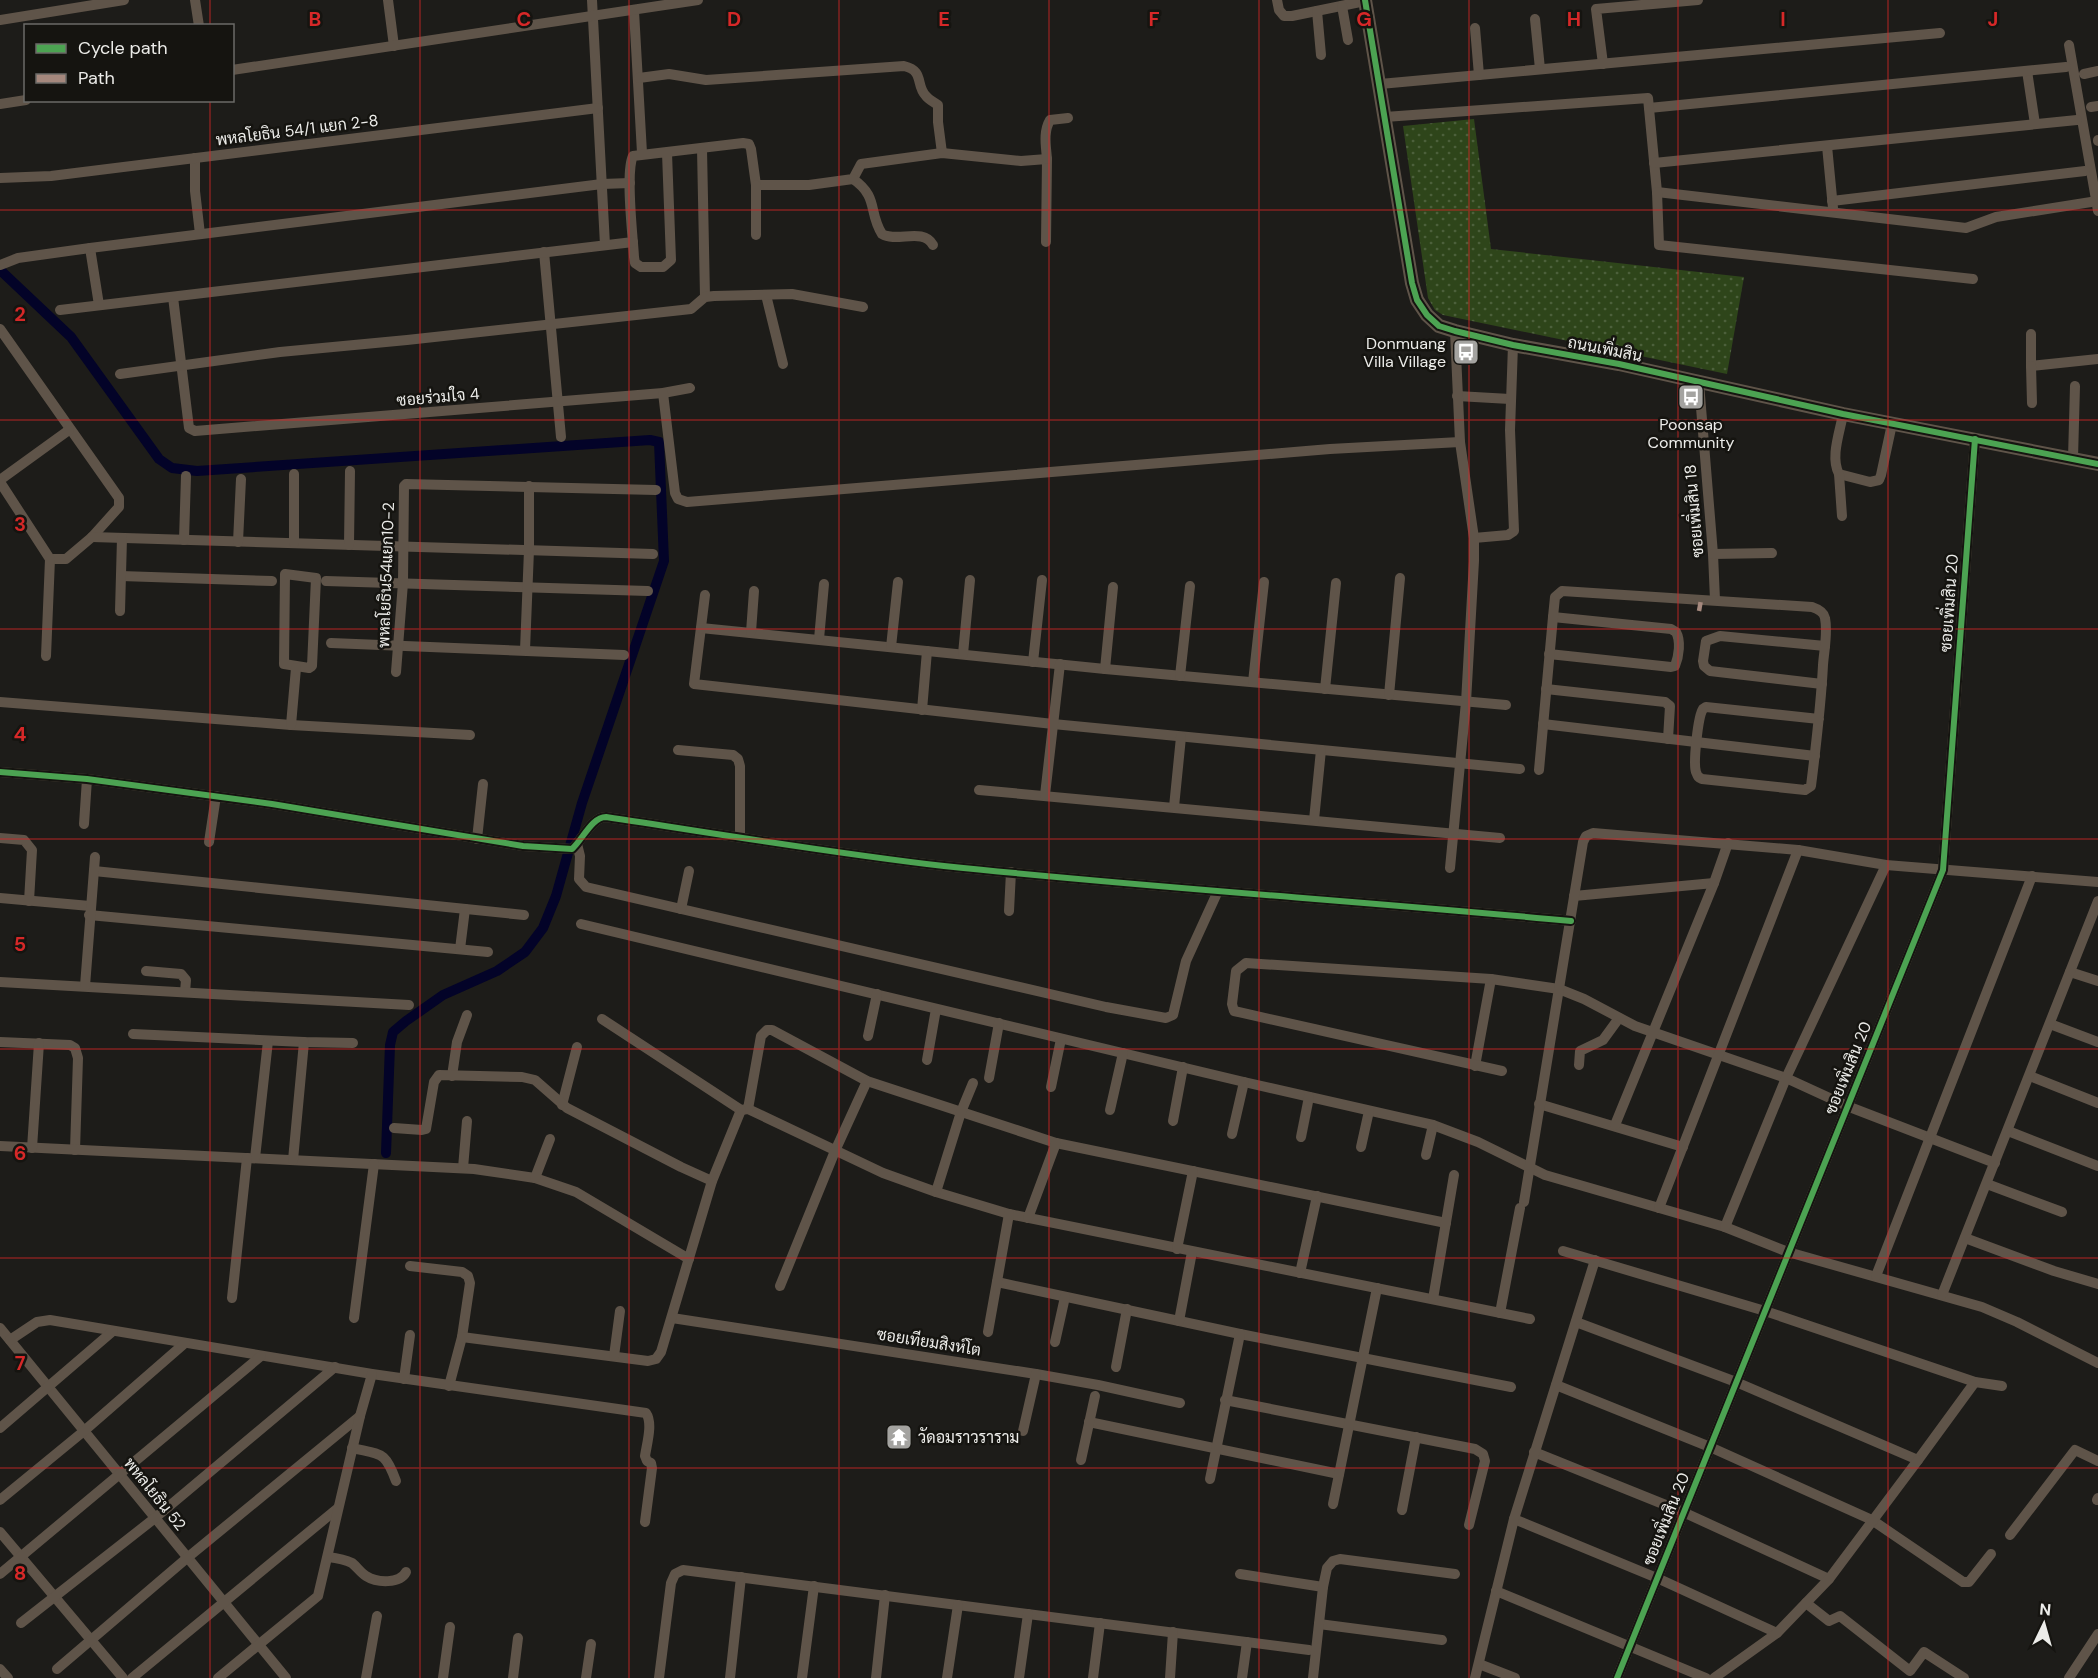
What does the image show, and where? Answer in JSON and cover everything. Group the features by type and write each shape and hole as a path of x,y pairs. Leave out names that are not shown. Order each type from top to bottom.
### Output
{"street":[{"path":"0,20 124,0"},
{"path":"195,0 199,24"},
{"path":"388,0 394,46"},
{"path":"592,0 605,245"},
{"path":"234,70 698,0"},
{"path":"1277,0 1279,10 1284,16 1365,1"},
{"path":"1603,64 1596,9 1698,0"},
{"name":"ถนนเพิ่มสิน","path":"1365,1 1405,248 1417,300 1427,315 1439,326 1513,345 1619,364 1843,414 1975,438 2098,464"},
{"path":"1342,6 1348,40"},
{"path":"634,11 642,153"},
{"path":"1317,11 1321,55"},
{"path":"1534,19 1540,69"},
{"path":"1475,28 1479,75"},
{"path":"1380,84 1940,33"},
{"path":"1657,192 1966,228 1996,217 2095,207 2069,45"},
{"path":"639,78 669,74 706,80 904,66 917,73 925,96 938,105 942,153"},
{"path":"1649,108 2066,67"},
{"path":"2027,71 2036,124"},
{"path":"2084,74 2098,71"},
{"path":"1385,117 1648,98 1657,192 1659,245 1973,279"},
{"path":"0,104 24,100"},
{"name":"พหลโยธิน 54/1 แยก 2-8","path":"0,178 51,176 598,108"},
{"path":"1046,242 1045,131 1050,120 1068,118"},
{"path":"1654,164 2076,120"},
{"path":"667,153 671,257 669,264 663,267 638,266 635,263 630,183 631,159 642,153 667,153 749,144 756,185 756,235"},
{"path":"1827,146 1833,213"},
{"path":"702,149 705,297"},
{"path":"853,179 861,164 942,153 1021,161 1047,159"},
{"path":"195,158 196,204 200,234"},
{"path":"1832,201 2085,171"},
{"path":"756,185 809,185 853,179 864,187 872,200 877,227 882,234 892,237 925,236 933,245"},
{"path":"2,263 90,248 602,184 630,183"},
{"path":"60,310 633,242"},
{"path":"90,248 99,306"},
{"path":"544,252 561,437"},
{"path":"120,374 280,352 691,309 705,297 792,294 863,307"},
{"path":"766,295 783,364"},
{"path":"172,297 182,365"},
{"path":"0,329 119,498 119,507 92,537 66,559 60,561 50,559"},
{"path":"1450,868 1466,702 1474,538 1460,442 1455,331"},
{"path":"2031,334 2032,404"},
{"path":"1474,538 1508,535 1514,531 1510,399 1513,345"},
{"path":"2031,366 2098,359"},
{"name":"ซอยร่วมใจ 4","path":"182,365 189,428 201,432 663,393 690,388"},
{"name":"ซอยเพิ่มสิน 18","path":"1699,383 1713,554 1714,600"},
{"path":"2073,458 2075,386"},
{"path":"663,393 675,493 678,499 687,502 1330,449 1460,442"},
{"path":"1457,396 1510,399"},
{"path":"1842,516 1839,474 1835,466 1835,459 1843,414"},
{"path":"1839,474 1870,482 1879,480 1892,424"},
{"path":"46,656 50,559 0,481 69,430"},
{"name":"ซอยเพิ่มสิน 20","path":"1617,1678 1943,870 1975,438"},
{"path":"349,545 350,471"},
{"path":"294,474 294,543"},
{"path":"184,540 186,476"},
{"path":"238,542 241,479"},
{"name":"พหลโยธิน54แยก10-2","path":"396,672 403,583 404,486 410,482 529,486"},
{"path":"525,650 529,486 656,490"},
{"path":"92,537 653,554"},
{"path":"120,611 122,538"},
{"path":"1713,554 1772,553"},
{"path":"285,574 316,578 312,666 296,668 284,664 285,574"},
{"path":"121,576 272,581"},
{"path":"1389,695 1400,578"},
{"path":"963,654 970,580"},
{"path":"1033,662 1042,580"},
{"path":"326,581 648,591"},
{"path":"891,647 898,582"},
{"path":"1253,682 1264,582"},
{"path":"1325,689 1336,583"},
{"path":"819,639 824,584"},
{"path":"1180,676 1190,585"},
{"path":"1105,669 1113,587"},
{"path":"751,632 754,591"},
{"path":"1539,770 1552,617 1556,597 1562,591 1818,609 1825,618 1819,719 1809,789 1702,779 1696,774 1695,769 1700,712 1706,707 1819,719"},
{"path":"705,595 694,684 1053,724 1520,769"},
{"path":"1549,654 1671,667 1677,662 1679,643 1676,632 1671,629 1552,617"},
{"path":"701,628 1105,669 1506,705"},
{"path":"1822,684 1710,671 1704,666 1703,661 1706,641 1720,636 1825,646"},
{"path":"331,643 624,655"},
{"path":"922,710 927,651"},
{"path":"1045,795 1060,664"},
{"path":"291,725 296,668"},
{"path":"1546,689 1665,702 1670,705 1671,711 1668,739"},
{"path":"0,702 291,725 470,735"},
{"path":"1543,724 1815,756"},
{"path":"1174,807 1181,737"},
{"path":"678,750 734,755 738,759 740,766 740,837"},
{"path":"1314,820 1321,750"},
{"path":"0,772 216,796 523,846 570,848 580,856 579,879 586,887 1106,1007 1166,1018 1170,1017 1175,1010 1186,962 1218,891"},
{"path":"84,824 87,780"},
{"path":"477,839 483,784"},
{"path":"979,790 1500,838"},
{"path":"209,842 216,796"},
{"path":"570,848 600,817 933,864 1571,921"},
{"path":"1500,1313 1530,1169 1583,842 1586,836 1593,833 1728,843 1798,850 1886,865 2098,882"},
{"path":"0,838 24,840 32,850 29,901"},
{"path":"1616,1125 1728,843"},
{"path":"1659,1208 1798,850"},
{"path":"85,986 89,910 95,857"},
{"path":"1725,1227 1786,1078 1886,865"},
{"path":"94,871 524,915"},
{"path":"681,909 689,871"},
{"path":"1009,911 1011,872"},
{"path":"1876,1276 2032,876"},
{"path":"1574,896 1714,883"},
{"path":"0,898 89,910 488,952"},
{"path":"1942,1295 2070,972 2094,920 2098,901"},
{"path":"460,949 465,909"},
{"path":"581,924 1432,1125 1478,1142 1530,1169 1725,1227 1788,1252 1982,1307 2098,1363"},
{"path":"1502,1071 1234,1011 1232,1004 1236,971 1246,963 1491,979 1559,989 1584,999 1635,1026 1719,1053 1786,1078 1847,1106 1995,1163"},
{"path":"146,971 181,974 186,980 185,992"},
{"path":"2070,972 2098,981"},
{"path":"1475,1066 1491,979"},
{"path":"0,982 409,1005"},
{"path":"868,1036 877,994"},
{"path":"927,1060 936,1009"},
{"path":"452,1076 456,1042 467,1015"},
{"path":"1579,1065 1580,1051 1603,1040 1619,1018"},
{"path":"602,1019 744,1109 883,1173 936,1192 1009,1214 1530,1319"},
{"path":"989,1077 999,1023"},
{"path":"2050,1024 2098,1042"},
{"path":"462,1337 648,1361 656,1359 661,1352 672,1318 712,1181 744,1109 761,1036 767,1030 777,1032 867,1081 1056,1143 1446,1222"},
{"path":"134,1034 353,1043"},
{"path":"1051,1087 1061,1039"},
{"path":"232,1298 268,1041"},
{"path":"0,1042 70,1045 75,1048 78,1058 75,1150"},
{"path":"293,1160 304,1042"},
{"path":"32,1148 39,1043"},
{"path":"562,1105 577,1047"},
{"path":"1110,1110 1123,1053"},
{"path":"1173,1121 1183,1067"},
{"path":"394,1128 426,1129 435,1078 439,1075 528,1078 535,1080 562,1105 670,1162 712,1181"},
{"path":"2030,1076 2098,1103"},
{"path":"780,1286 835,1151 867,1081"},
{"path":"1232,1134 1244,1082"},
{"path":"936,1192 961,1112 973,1083"},
{"path":"1301,1137 1309,1097"},
{"path":"1539,1104 1616,1125 1683,1147"},
{"path":"1361,1147 1369,1111"},
{"path":"463,1168 467,1121"},
{"path":"1426,1155 1432,1125"},
{"path":"2008,1131 2098,1166"},
{"path":"535,1178 550,1140"},
{"path":"1028,1218 1056,1143"},
{"path":"0,1146 463,1168 535,1178 576,1192 689,1259"},
{"path":"354,1318 374,1164"},
{"path":"1177,1249 1193,1171"},
{"path":"1433,1299 1454,1175"},
{"path":"1987,1184 2062,1212"},
{"path":"1300,1273 1317,1196"},
{"path":"988,1332 1009,1214"},
{"path":"1965,1238 2054,1271 2098,1284"},
{"path":"1563,1251 1765,1311 1975,1382 2002,1386"},
{"path":"1179,1321 1192,1252"},
{"path":"1475,1678 1514,1519 1595,1260"},
{"path":"410,1266 462,1272 468,1276 470,1283 462,1337 449,1386"},
{"path":"998,1282 1240,1334 1511,1387"},
{"path":"1333,1504 1377,1288"},
{"path":"1055,1342 1065,1297"},
{"path":"1116,1367 1127,1309"},
{"path":"614,1356 620,1311"},
{"name":"ซอยเทียมสิงห์โต","path":"672,1318 1036,1374 1180,1403"},
{"path":"10,1340 43,1320 449,1386 646,1413 650,1422 645,1456 652,1468 645,1522"},
{"path":"1576,1322 1736,1382 1918,1460"},
{"name":"พหลโยธิน 52","path":"0,1328 286,1678"},
{"path":"0,1428 113,1331"},
{"path":"1210,1479 1240,1334"},
{"path":"404,1379 410,1335"},
{"path":"0,1500 185,1343"},
{"path":"0,1574 261,1356"},
{"path":"21,1623 155,1518 335,1367"},
{"path":"218,1678 318,1596 352,1448 372,1374"},
{"path":"1023,1431 1036,1374"},
{"path":"1714,1678 1777,1633 1829,1579 1975,1382"},
{"path":"1556,1385 1710,1447 1872,1520 1963,1582 1969,1582 1991,1554"},
{"path":"1081,1460 1095,1396"},
{"path":"1225,1400 1476,1449 1483,1454 1485,1461 1469,1525"},
{"path":"57,1669 187,1558 360,1416"},
{"path":"1089,1422 1339,1474"},
{"path":"1402,1510 1416,1437"},
{"path":"352,1448 386,1458 396,1481"},
{"path":"2010,1535 2075,1450 2098,1461"},
{"path":"1534,1452 1683,1512 1829,1579"},
{"path":"132,1678 338,1508"},
{"path":"1514,1519 1657,1578 1777,1633"},
{"path":"0,1532 123,1678"},
{"path":"328,1557 351,1563 368,1578 397,1581 406,1572"},
{"path":"1313,1678 1323,1587 1327,1568 1333,1561 1340,1559 1455,1574"},
{"path":"658,1678 671,1584 675,1574 683,1570 1309,1650"},
{"path":"1240,1574 1323,1587"},
{"path":"730,1678 741,1577"},
{"path":"802,1678 814,1586"},
{"path":"1496,1591 1706,1678"},
{"path":"876,1678 885,1596"},
{"path":"1806,1603 1829,1621 1840,1616 1910,1671 1924,1652 1964,1678"},
{"path":"947,1678 958,1605"},
{"path":"1019,1678 1028,1614"},
{"path":"366,1678 377,1616"},
{"path":"1093,1678 1100,1623"},
{"path":"1319,1624 1442,1640"},
{"path":"442,1678 450,1627"},
{"path":"1170,1678 1173,1632"},
{"path":"2069,1678 2098,1634"},
{"path":"513,1678 518,1638"},
{"path":"1242,1678 1247,1642"},
{"path":"586,1678 591,1644"},
{"path":"1479,1664 1515,1678"},
{"path":"0,1669 8,1678"}],"green space":[{"path":"1474,119 1491,249 1744,277 1727,374 1443,315 1435,310 1428,298 1403,126"}],"waterway":[{"path":"0,270 71,337 159,459 172,468 197,471 650,440 659,442 664,561 582,803 556,896 543,928 525,952 497,971 443,995 393,1032 390,1045 386,1153"}],"marked path":[{"path":"1699,611 1701,600"}],"cycle path":[{"path":"1365,0 1412,283 1417,300 1427,315 1439,326 1513,345 1619,364 1843,414 2098,464"},
{"path":"1617,1678 1943,870 1975,439"},
{"path":"0,772 87,779 272,804 523,846 572,849 592,824 606,817 944,866 1571,921"}],"place":[{"name":"Donmuang Villa Village","path":"1466,352"},
{"name":"Poonsap Community","path":"1691,397"},
{"name":"วัดอมราวราราม","path":"899,1437"}]}
